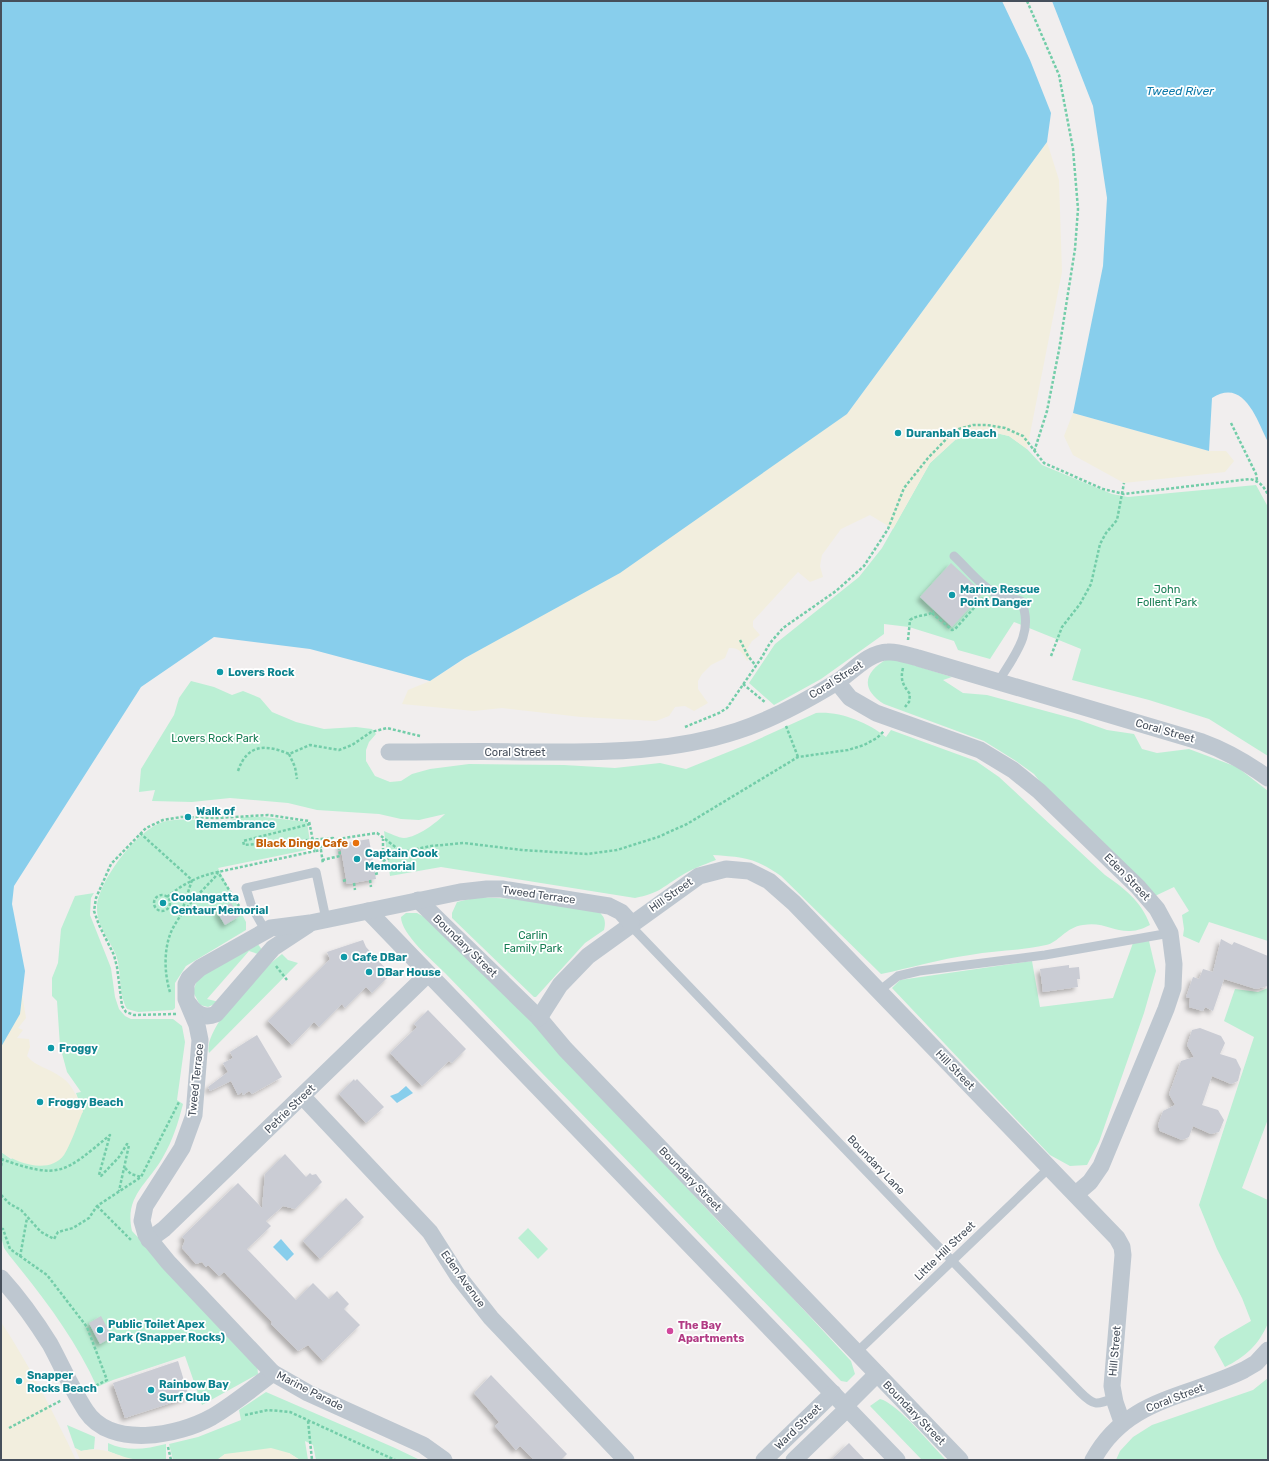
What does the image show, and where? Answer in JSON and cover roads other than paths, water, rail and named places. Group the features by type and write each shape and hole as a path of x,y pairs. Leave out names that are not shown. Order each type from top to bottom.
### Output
{"street":[{"name":"Coral Street","path":"389,752 590,752 643,750 671,747 737,731 778,714 837,682 878,654 888,652 906,659 998,682 1202,742 1225,750 1268,778"},
{"name":"Eden Street","path":"837,682 850,698 876,713 980,750 1013,770 1039,791 1138,887 1157,909 1170,933 1174,964 1173,988 1166,1009 1101,1166 1090,1182 1076,1194"},
{"name":"Hill Street","path":"630,924 699,876 726,869 748,871 769,881 794,903 1112,1231 1122,1246 1122,1269 1112,1375 1114,1398 1122,1422"},
{"name":"Tweed Terrace","path":"149,1240 143,1224 144,1210 179,1154 190,1128 195,1105 200,1044 199,1030 185,1009 185,987 194,972 266,930 475,890 502,889 609,906 621,912 630,924"},
{"name":"Boundary Street","path":"418,900 539,1018 565,1049 960,1460"},
{"path":"368,911 897,1460"},
{"name":"Tweed Terrace","path":"200,1044 206,1030 217,1013 276,945 318,921"},
{"path":"539,1018 556,990 579,965 630,924"},
{"path":"266,930 276,945"},
{"name":"Petrie Street","path":"149,1240 164,1229 428,974"},
{"path":"185,1009 210,1016 217,1013"},
{"name":"Eden Avenue","path":"303,1096 430,1232 458,1276 491,1318 626,1460"},
{"name":"Marine Parade","path":"149,1240 273,1373 308,1392 423,1445 444,1460"},
{"path":"1,1278 21,1301 50,1344 86,1412 100,1426 120,1434 144,1436 195,1424 230,1406 273,1373"},
{"name":"Coral Street","path":"1093,1460 1105,1439 1122,1422 1156,1404 1244,1370 1256,1363 1268,1350"},
{"name":"Ward Street","path":"794,1460 847,1407 877,1374"},
{"name":"Ward Street","path":"764,1460 833,1393"}],"lane":[{"path":"954,556 990,589 1004,598 1014,598 1021,601 1026,612 1026,628 1021,645 998,682"},
{"path":"266,930 252,907 246,888 316,872 318,921"},
{"name":"Boundary Lane","path":"630,924 952,1261 1089,1400 1098,1404 1114,1398"},
{"path":"879,991 898,976 919,971 1045,955 1170,933"},
{"name":"Little Hill Street","path":"857,1352 1050,1168"}],"water":[{"path":"1,1 1002,1 1030,60 1051,113 1047,142 847,414 620,573 465,658 430,681 310,649 214,637 141,687 14,886 12,904 25,971 20,1014 1,1047"},
{"name":"Tweed River","path":"1052,1 1268,1 1268,442 1248,404 1241,397 1233,393 1223,393 1212,398 1209,451 1073,413 1103,266 1107,198 1093,106"},
{"path":"406,1086 413,1093 397,1103 390,1096 398,1093"},
{"path":"281,1239 294,1254 287,1261 273,1247"}],"place":[{"name":"Duranbah Beach","path":"898,433"},
{"name":"Marine Rescue Point Danger","path":"952,595"},
{"name":"Lovers Rock","path":"220,672"},
{"name":"Walk of Remembrance","path":"188,817"},
{"name":"Black Dingo Cafe","path":"356,843"},
{"name":"Captain Cook Memorial","path":"357,859"},
{"name":"Coolangatta Centaur Memorial","path":"163,903"},
{"name":"Cafe DBar","path":"344,957"},
{"name":"DBar House","path":"369,972"},
{"name":"Froggy","path":"51,1048"},
{"name":"Froggy Beach","path":"40,1102"},
{"name":"Public Toilet Apex Park (Snapper Rocks)","path":"100,1330"},
{"name":"The Bay Apartments","path":"670,1331"},
{"name":"Snapper Rocks Beach","path":"19,1381"},
{"name":"Rainbow Bay Surf Club","path":"151,1390"}],"park label":[{"name":"John Follent Park","path":"1167,595"},
{"name":"Lovers Rock Park","path":"215,738"},
{"name":"Carlin Family Park","path":"533,941"}]}
